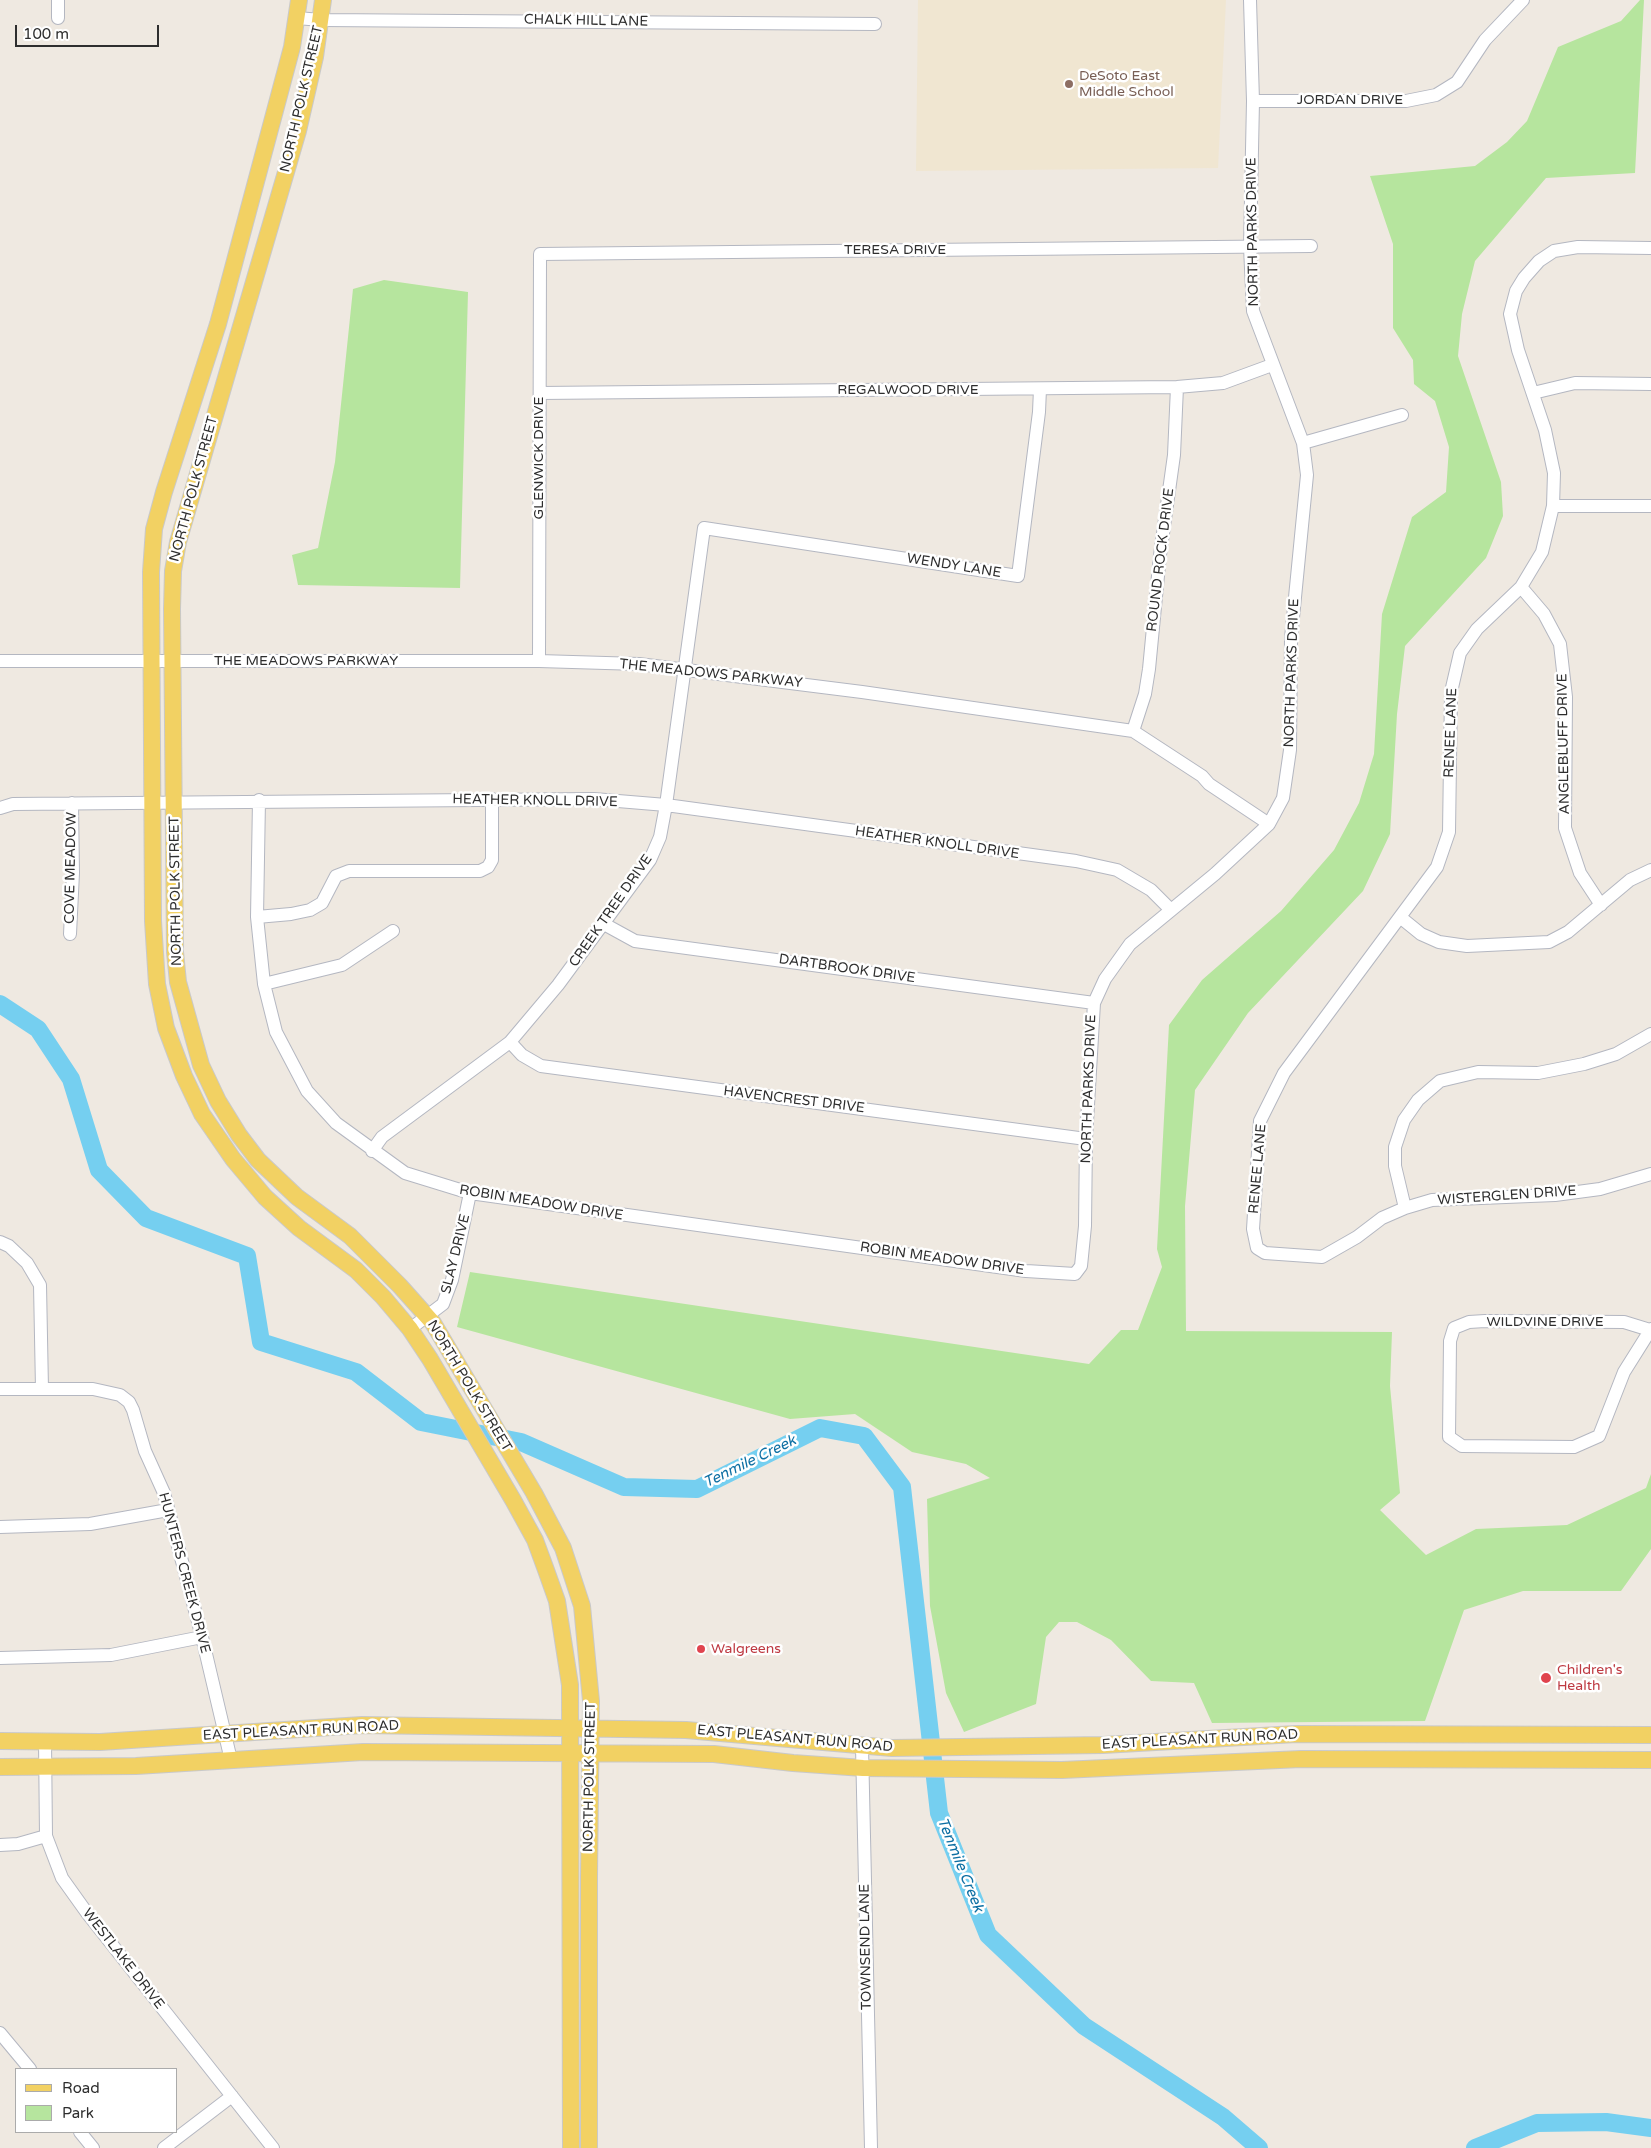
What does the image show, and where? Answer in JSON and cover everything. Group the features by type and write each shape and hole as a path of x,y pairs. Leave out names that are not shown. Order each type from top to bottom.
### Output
{"main road":[{"name":"NORTH POLK STREET","path":"299,0 292,47 218,324 164,492 154,530 150,572 153,921 157,984 166,1028 187,1084 202,1114 233,1158 265,1197 300,1228 356,1270 384,1297 410,1329 430,1359 535,1540 557,1601 570,1685 571,2148"},
{"name":"NORTH POLK STREET","path":"323,0 321,20 298,131 238,329 178,542 173,571 175,952 178,982 201,1065 218,1101 239,1135 258,1160 297,1197 350,1236 427,1316 534,1493 563,1548 582,1606 589,1668 591,1728 588,1876 590,2148"},
{"path":"218,324 238,329"},
{"path":"362,1726 363,1752"},
{"name":"EAST PLEASANT RUN ROAD","path":"0,1741 100,1742 362,1726 591,1728 713,1732 862,1747 892,1748 1103,1745 1296,1734 1440,1736 1651,1735"},
{"path":"713,1732 714,1754"},
{"path":"1440,1736 1440,1759"},
{"path":"1174,1741 1176,1766"},
{"name":"EAST PLEASANT RUN ROAD","path":"0,1767 136,1766 363,1752 714,1754 793,1764 863,1768 997,1770 1093,1770 1301,1759 1651,1760"},
{"path":"570,1877 588,1876"},
{"path":"571,2085 589,2084"}],"street":[{"path":"58,0 58,18"},
{"name":"NORTH PARKS DRIVE","path":"1075,1274 1081,1266 1085,1226 1086,1139 1094,1003 1104,979 1130,944 1269,824 1283,798 1290,750 1290,638 1307,476 1303,443 1253,311 1250,247 1253,101 1250,0"},
{"name":"JORDAN DRIVE","path":"1253,101 1406,101 1436,95 1457,82 1485,40 1523,0"},
{"name":"CHALK HILL LANE","path":"296,18 321,20 876,24"},
{"name":"TERESA DRIVE","path":"540,254 1311,246"},
{"name":"RENEE LANE","path":"1257,1248 1253,1229 1260,1121 1284,1073 1437,867 1449,832 1451,692 1460,653 1477,629 1521,587 1542,552 1553,506 1554,473 1545,430 1518,350 1510,314 1516,292 1524,278 1539,261 1554,251 1578,247 1651,248"},
{"name":"GLENWICK DRIVE","path":"539,661 540,254"},
{"name":"REGALWOOD DRIVE","path":"540,393 1177,387 1223,383 1272,365"},
{"path":"1533,393 1575,383 1651,384"},
{"name":"ROUND ROCK DRIVE","path":"1133,731 1144,694 1149,668 1160,555 1174,454 1177,387"},
{"name":"WENDY LANE","path":"704,528 1018,576 1039,412 1040,389"},
{"path":"1303,443 1402,415"},
{"path":"1553,506 1651,506"},
{"name":"CREEK TREE DRIVE","path":"372,1151 382,1137 510,1042 542,1006 650,860 660,837 666,805 683,669 699,574 704,528"},
{"name":"ANGLEBLUFF DRIVE","path":"1521,587 1544,614 1560,644 1566,697 1565,828 1580,873 1601,905"},
{"name":"THE MEADOWS PARKWAY","path":"0,661 539,661 639,664 683,669 914,699 1133,731 1202,776 1210,784 1269,824"},
{"path":"257,916 291,914 310,910 322,903 336,876 349,872 480,871 488,867 492,860 492,799"},
{"name":"HEATHER KNOLL DRIVE","path":"0,808 13,804 259,800 594,799 666,805 1084,863 1117,870 1151,890 1171,910"},
{"name":"ROBIN MEADOW DRIVE","path":"259,800 257,916 264,984 276,1032 307,1091 336,1123 372,1151 405,1173 470,1193 1026,1271 1075,1274"},
{"name":"COVE MEADOW","path":"70,934 73,873 72,803"},
{"path":"1400,917 1421,934 1439,942 1467,946 1502,946 1549,942 1568,932 1630,880 1651,870"},
{"name":"DARTBROOK DRIVE","path":"604,924 635,941 723,951 1094,1003"},
{"path":"264,984 342,965 393,931"},
{"path":"1405,1208 1395,1166 1395,1147 1404,1120 1418,1100 1440,1080 1478,1072 1538,1073 1584,1064 1616,1054 1651,1034"},
{"name":"HAVENCREST DRIVE","path":"510,1042 522,1054 541,1066 1086,1139"},
{"name":"WISTERGLEN DRIVE","path":"1257,1248 1265,1253 1322,1257 1357,1237 1382,1218 1405,1208 1432,1200 1555,1195 1600,1188 1651,1174"},
{"name":"SLAY DRIVE","path":"410,1329 443,1304 452,1280 470,1193"},
{"path":"0,1242 9,1246 27,1263 40,1285 42,1389"},
{"name":"WILDVINE DRIVE","path":"1485,1321 1624,1322 1651,1329 1624,1372 1599,1436 1574,1446 1462,1446 1449,1437 1450,1341 1454,1328 1469,1322 1485,1321"},
{"name":"HUNTERS CREEK DRIVE","path":"0,1389 93,1389 120,1395 129,1402 168,1510 202,1637 231,1760"},
{"path":"0,1527 90,1524 168,1510"},
{"path":"0,1658 111,1655 202,1637"},
{"name":"WESTLAKE DRIVE","path":"45,1741 46,1836 62,1878 273,2148"},
{"name":"TOWNSEND LANE","path":"862,1747 871,2148"},
{"path":"0,1845 18,1844 46,1836"},
{"path":"0,2033 29,2068"},
{"path":"164,2148 232,2096"},
{"path":"81,2133 93,2148"}],"shaded area":[{"name":"DeSoto East Middle School","path":"918,0 1226,0 1218,168 916,171"}],"green space":[{"path":"1640,0 1644,0 1635,173 1546,178 1475,261 1462,314 1458,356 1501,482 1503,516 1486,558 1405,646 1397,714 1390,834 1363,891 1248,1013 1195,1090 1185,1206 1186,1331 1392,1332 1390,1386 1400,1493 1380,1510 1426,1555 1476,1529 1567,1525 1646,1488 1651,1474 1651,1549 1621,1591 1523,1591 1464,1610 1425,1721 1212,1723 1194,1683 1151,1681 1111,1640 1077,1622 1059,1622 1046,1637 1036,1704 964,1732 946,1693 930,1606 927,1499 990,1478 966,1464 912,1452 855,1414 790,1419 457,1327 470,1272 1089,1364 1121,1330 1138,1330 1162,1267 1157,1249 1169,1025 1202,980 1281,911 1334,850 1359,803 1374,754 1382,614 1412,517 1446,492 1449,447 1435,401 1414,384 1413,360 1393,328 1393,244 1370,176 1475,166 1507,142 1527,121 1558,47 1621,21"},
{"path":"384,280 468,292 460,588 298,585 292,555 318,548 335,462 353,289"}],"waterway":[{"name":"Tenmile Creek","path":"0,1004 38,1029 71,1079 99,1170 146,1218 247,1256 261,1342 356,1372 421,1422 521,1442 624,1487 697,1489 820,1428 864,1436 902,1487 939,1813 988,1935 1084,2026 1223,2117 1259,2148"},
{"name":"Tenmile Creek","path":"1475,2148 1537,2123 1606,2122 1651,2128"}],"place":[{"name":"DeSoto East Middle School","path":"1069,84"},
{"name":"Walgreens","path":"701,1649"},
{"name":"Children's Health","path":"1546,1678"}]}
